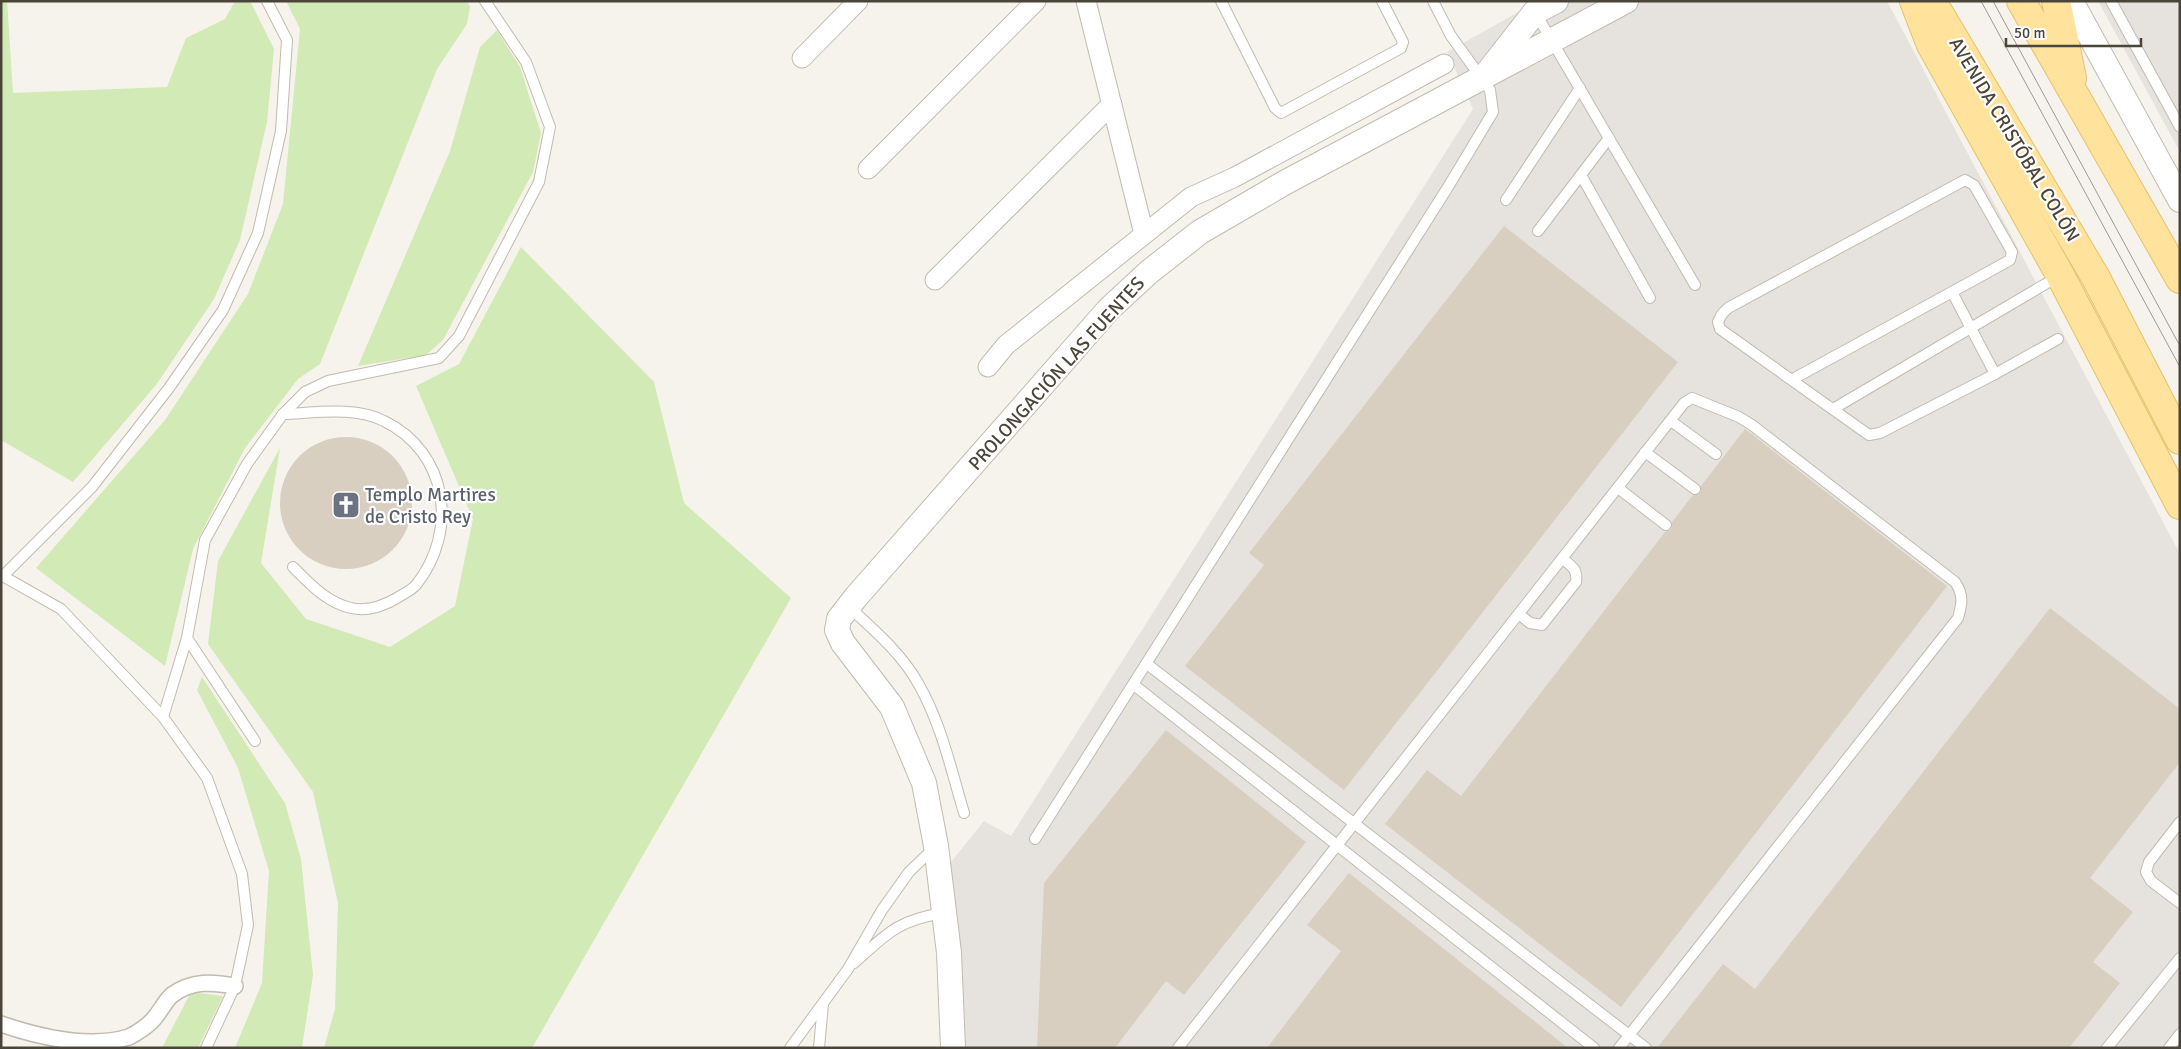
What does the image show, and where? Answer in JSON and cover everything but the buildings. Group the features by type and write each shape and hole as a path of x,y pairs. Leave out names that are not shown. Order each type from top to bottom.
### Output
{"main road":[{"path":"1914,1 1931,46 2060,275 2180,505"},
{"name":"AVENIDA CRISTÓBAL COLÓN","path":"1932,1 2096,278 2180,440"},
{"path":"2022,1 2077,101 2180,279"},
{"path":"2056,1 2077,101"}],"street":[{"path":"802,58 858,1"},
{"path":"868,169 1036,1"},
{"path":"1086,1 1144,234"},
{"name":"PROLONGACIÓN LAS FUENTES","path":"1482,79 1535,12 1556,1"},
{"name":"PROLONGACIÓN LAS FUENTES","path":"953,1048 949,953 936,846 924,782 892,707 843,643 837,630 839,619 1110,309 1148,272 1200,232 1286,182 1626,1"},
{"path":"2071,1 2180,200"},
{"path":"988,367 1006,345 1191,197 1235,176 1444,64"},
{"path":"936,280 1112,104"},
{"path":"1,1024 40,1037 94,1045 128,1037 154,1019 172,995 193,985 211,981 235,986"}],"lane":[{"path":"206,1048 235,986 248,925 242,874 207,778 163,717 61,609 3,575 92,487 169,388 223,310 258,233 281,131 287,40 267,1"},
{"path":"163,717 187,638 205,540 247,464 283,414 305,392 328,381 439,358 459,336 539,182 550,127 526,62 485,1"},
{"path":"1221,1 1275,108 1281,113 1401,48 1403,42 1382,1"},
{"path":"1036,839 1448,187 1492,112 1490,90 1451,36 1433,1"},
{"path":"2111,1 2180,127"},
{"path":"1535,12 1695,285"},
{"path":"1506,200 1580,88"},
{"path":"1538,231 1609,138"},
{"path":"1581,175 1650,298"},
{"path":"1793,380 2010,260 2012,255 1974,185 1969,180 1953,186 1722,314 1718,322 1720,329 1864,433 1874,434 1996,374 2058,340"},
{"path":"1833,409 2060,275"},
{"path":"1952,292 1996,374"},
{"path":"1178,1048 1684,403 1692,398 1724,410 1752,425 1955,582 1962,592 1962,603 1958,618 1619,1048"},
{"path":"283,414 349,412 383,420 412,438 431,464 444,507 437,550 415,586 382,608 351,608 319,593 293,567"},
{"path":"1671,420 1716,454"},
{"path":"1646,452 1695,489"},
{"path":"1618,488 1666,525"},
{"path":"1519,614 1530,623 1542,625 1576,582 1578,574 1575,568 1563,559"},
{"path":"849,607 896,653 917,682 929,704 944,744 964,813"},
{"path":"187,638 255,742"},
{"path":"1147,664 1646,1048"},
{"path":"1134,685 1594,1048"},
{"path":"2180,822 2149,862 2146,872 2151,881 2180,904"},
{"path":"790,1048 848,969 882,910 908,872 936,846"},
{"path":"848,969 896,926 915,918 943,913"},
{"path":"2108,1048 2180,958"},
{"path":"819,1048 823,1004"},
{"path":"2169,1048 2180,1034"}],"shaded area":[{"path":"1538,1 1887,1 2180,554 2180,1048 961,1048 947,867 984,821 1011,836 1473,109 1447,52"},
{"path":"2098,1 2180,1 2180,152"}],"green space":[{"path":"1,1 7,1 13,93 167,87 186,38 225,19 235,1 250,1 274,49 267,122 240,240 214,299 156,385 73,482 1,440"},
{"path":"286,1 467,1 470,7 467,24 437,69 320,364 298,379 245,448 193,549 165,666 36,568 165,420 248,294 283,204 300,29"},
{"path":"497,30 520,67 541,133 533,172 443,340 426,355 358,366 450,151 480,47"},
{"path":"521,247 654,382 684,503 791,598 532,1048 324,1048 335,1009 338,903 313,792 208,644 218,561 280,448 261,563 306,619 390,647 455,606 473,519 416,386 459,364"},
{"path":"202,677 285,803 301,859 313,975 302,1048 235,1048 262,983 269,871 238,768 197,690"},
{"path":"191,992 223,996 198,1048 162,1048"}],"tram line":[{"path":"1981,1 2180,367"},
{"path":"1993,1 2180,346"}],"place":[{"name":"Templo Martires de Cristo Rey","path":"346,505"}]}
